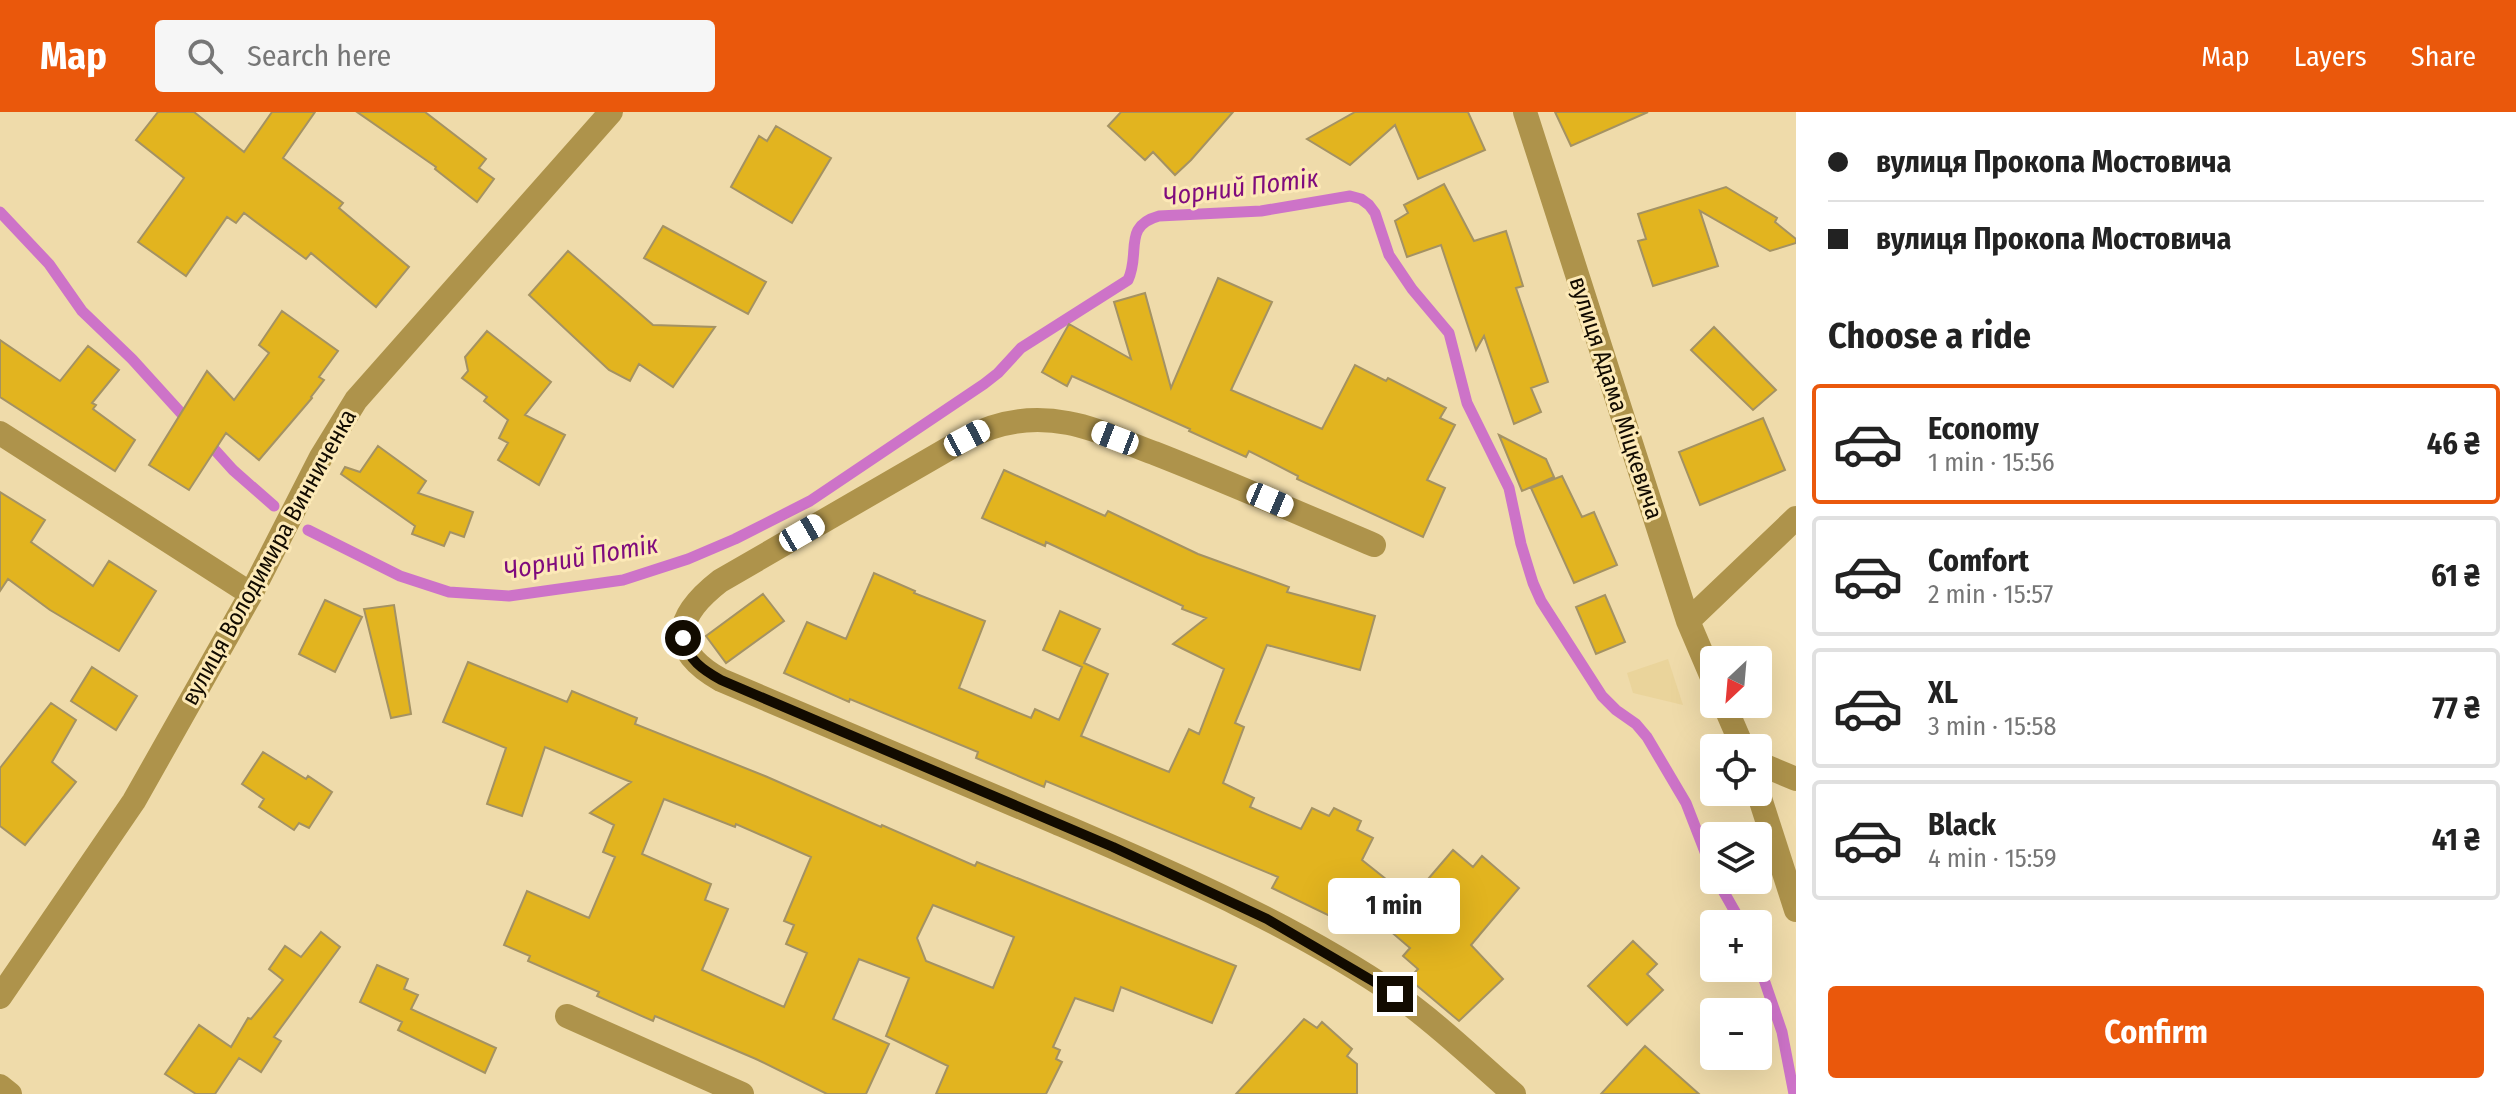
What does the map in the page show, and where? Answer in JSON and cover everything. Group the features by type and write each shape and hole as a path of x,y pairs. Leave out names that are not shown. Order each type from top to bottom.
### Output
{"street":[{"name":"вулиця Володимира Винниченка","path":"0,997 134,801 251,594 321,457 356,400 611,112"},
{"name":"вулиця Адама Міцкевича","path":"1525,112 1688,621 1700,649"},
{"path":"1374,545 1218,478 1089,429 1058,421 1006,422 967,438 720,581 703,594 691,610 683,628 683,638 696,663 721,680 1113,847 1304,939 1421,1013 1514,1094"},
{"path":"0,433 251,594"},
{"path":"1688,621 1796,518"},
{"path":"1772,769 1796,779"},
{"path":"1763,806 1796,910"},
{"path":"567,1016 742,1094"},
{"path":"0,1086 10,1094"}],"shaded area":[{"path":"1668,659 1683,705 1633,693 1627,673"}],"building":[{"path":"158,112 194,112 244,152 272,112 315,112 283,158 343,203 339,208 409,267 376,307 311,253 306,259 244,213 236,223 227,217 186,276 138,242 184,178 136,140"},
{"path":"357,112 425,112 486,159 479,168 494,179 477,202 436,167"},
{"path":"1121,112 1233,112 1175,175 1153,152 1145,160 1108,126"},
{"path":"1355,112 1468,112 1485,150 1418,179 1395,125 1350,165 1307,139"},
{"path":"1555,112 1648,112 1571,146"},
{"path":"776,126 831,158 792,223 731,187 759,136 767,141"},
{"path":"1444,184 1474,241 1506,231 1523,286 1516,288 1548,382 1531,388 1541,412 1514,424 1484,336 1476,350 1441,245 1407,257 1395,221 1408,213 1404,205"},
{"path":"1726,187 1777,218 1775,222 1796,239 1796,243 1770,251 1700,211 1718,266 1653,286 1638,241 1646,239 1638,214"},
{"path":"663,226 766,282 748,314 644,258"},
{"path":"568,251 653,325 715,327 673,387 639,364 630,381 609,370 529,295"},
{"path":"1218,278 1272,302 1231,390 1322,429 1355,365 1446,408 1440,418 1455,425 1427,480 1445,488 1423,537 1297,479 1298,476 1249,451 1246,457 1072,376 1067,386 1042,372 1069,324 1131,359 1114,302 1145,293 1171,388"},
{"path":"282,311 338,351 319,377 324,380 312,398 259,460 226,433 189,490 149,465 207,371 234,400 269,353 259,345"},
{"path":"1714,327 1776,390 1753,410 1691,350"},
{"path":"487,331 551,382 525,415 565,435 539,485 498,460 508,443 499,438 508,420 484,401 487,397 462,378 468,371 465,357"},
{"path":"0,340 60,381 88,346 119,370 92,403 96,405 93,409 135,440 115,471 0,397"},
{"path":"1763,418 1785,470 1700,505 1679,452"},
{"path":"1499,435 1546,459 1554,477 1522,491"},
{"path":"378,446 426,481 418,493 473,512 464,537 450,532 444,546 412,534 415,526 341,474 345,467 360,472"},
{"path":"1004,470 1105,516 1108,511 1198,554 1289,587 1287,592 1375,616 1360,670 1267,645 1235,723 1244,727 1223,783 1254,798 1250,807 1301,829 1312,808 1329,816 1334,808 1361,821 1357,830 1373,838 1362,860 1411,899 1453,850 1473,867 1482,856 1519,888 1471,945 1503,979 1459,1021 1409,979 1418,969 1403,956 1410,948 1346,893 1334,918 1272,888 1278,877 1046,781 1044,787 976,758 978,752 784,673 807,622 846,639 874,573 914,593 985,621 959,688 1031,718 1035,709 1059,720 1082,667 1043,650 1060,611 1100,629 1084,663 1108,674 1081,736 1169,772 1189,729 1199,734 1224,669 1173,644 1206,618 1046,542 1045,546 982,518"},
{"path":"1562,476 1582,517 1594,512 1617,565 1574,583 1531,488"},
{"path":"0,492 45,520 31,542 93,586 109,561 156,591 119,651 50,610 8,579 0,591"},
{"path":"763,594 784,621 726,663 706,636"},
{"path":"1605,595 1625,642 1596,654 1576,607"},
{"path":"325,600 362,617 335,672 299,654"},
{"path":"394,605 411,714 391,718 364,609"},
{"path":"468,662 567,702 572,691 637,718 635,724 975,866 977,862 1236,966 1212,1023 1121,987 1113,1011 1075,998 1053,1047 1060,1050 1056,1059 1062,1062 1046,1094 936,1094 948,1066 886,1036 909,978 859,959 833,1019 889,1044 866,1094 827,1094 756,1059 655,1016 653,1021 597,996 599,992 528,961 530,956 504,945 527,891 589,918 615,857 603,852 614,825 590,813 631,782 545,747 522,816 487,804 506,748 443,722","holes":["664,799 735,827 736,824 811,857 784,921 794,925 786,944 807,953 784,1007 702,970 728,909 705,900 711,884 642,854","933,905 1014,937 993,988 926,961 917,938"]},
{"path":"92,667 137,696 116,730 71,701"},
{"path":"51,703 76,720 52,762 76,782 25,845 0,826 0,768"},
{"path":"263,752 332,792 309,828 299,823 294,830 259,807 264,799 242,784"},
{"path":"321,932 340,947 274,1037 281,1041 261,1072 239,1058 215,1094 196,1094 165,1074 199,1025 231,1047 248,1018 251,1019 283,980 269,969 285,946 301,957"},
{"path":"1633,941 1657,964 1647,974 1663,990 1627,1025 1588,986"},
{"path":"377,965 408,979 404,989 418,995 411,1009 496,1048 485,1073 398,1030 402,1022 360,1002"},
{"path":"1304,1019 1317,1028 1322,1022 1352,1049 1347,1056 1357,1064 1357,1094 1236,1094"},
{"path":"1645,1046 1699,1094 1601,1094"}],"waterway":[{"name":"Чорний Потік","path":"308,530 400,576 449,592 509,596 623,580 688,559 810,501 984,384 1021,348 1128,280 1136,234 1140,226 1148,221 1159,216 1261,211 1350,196 1361,199 1375,213 1389,255 1412,289 1449,333 1467,403 1509,488 1521,544 1541,601 1602,696 1647,737 1686,803 1700,839"},
{"name":"Чорний Потік","path":"0,212 49,264 82,311 132,359 191,424"},
{"name":"Чорний Потік","path":"205,439 233,470 274,506"},
{"name":"Чорний Потік","path":"1725,894 1734,910"},
{"name":"Чорний Потік","path":"1765,982 1782,1032 1794,1094"}],"route":[{"path":"683,638 689,655 696,663 721,680 1113,847 1267,919 1395,994"}]}
